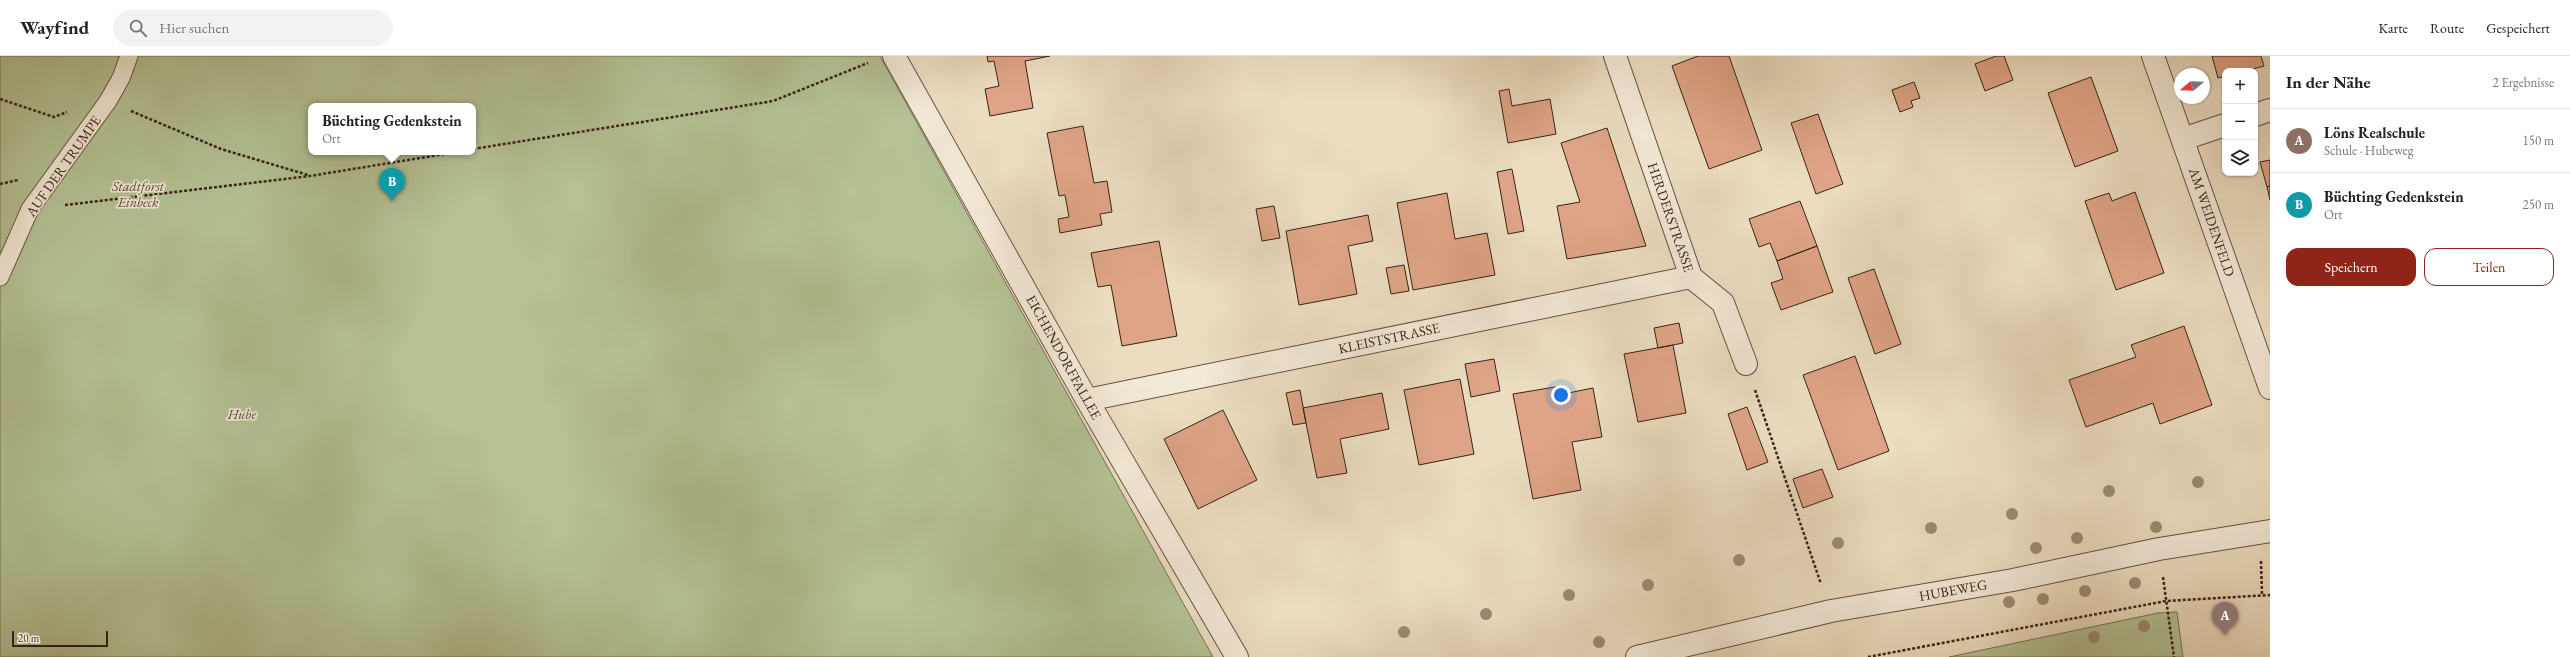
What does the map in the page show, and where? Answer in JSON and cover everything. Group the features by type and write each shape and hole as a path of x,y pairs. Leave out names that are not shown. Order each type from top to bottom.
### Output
{"street":[{"name":"EICHENDORFFALLEE","path":"894,56 1088,400 1237,657"},
{"name":"HERDERSTRASSE","path":"1615,56 1691,276 1723,303 1746,364"},
{"name":"AM WEIDENFELD","path":"2153,56 2270,388"},
{"path":"2258,114 2270,110"},
{"path":"2183,139 2222,126"},
{"name":"KLEISTSTRASSE","path":"1088,400 1691,276"},
{"name":"HUBEWEG","path":"1637,657 1831,611 2013,580 2159,549 2265,532"}],"lane":[{"name":"AUF DER TRUMPE","path":"0,277 30,209 108,101 121,78 129,56"}],"path":[{"path":"476,149 774,101 871,62"},
{"path":"0,99 54,117"},
{"path":"108,101 221,149 310,176"},
{"path":"30,209 310,176 439,155"},
{"path":"1746,364 1831,611"},
{"path":"2262,595 2265,532"},
{"path":"2159,549 2174,657"},
{"path":"1868,657 2166,601 2270,595"}],"green space":[{"path":"0,56 880,56 1213,657 0,657"},
{"path":"2177,612 2183,657 1949,657 2158,613"}],"building":[{"path":"987,56 1050,56 1025,61 1033,108 990,116 985,89 999,86 994,61 988,62"},
{"path":"1698,56 1729,56 1762,150 1709,169 1672,66"},
{"path":"1996,56 2004,56 2013,80 1985,91 1975,64"},
{"path":"2212,56 2261,56 2264,66 2256,68 2222,68 2222,77 2218,78"},
{"path":"2091,77 2118,151 2075,167 2048,93"},
{"path":"1914,82 1920,98 1911,101 1913,107 1900,112 1892,90"},
{"path":"1509,89 1512,106 1550,99 1556,134 1508,143 1499,91"},
{"path":"1818,114 1843,184 1816,194 1791,123"},
{"path":"1083,126 1094,183 1107,181 1112,212 1100,214 1102,225 1060,233 1058,219 1069,217 1065,195 1059,196 1047,133"},
{"path":"1607,128 1646,246 1567,259 1557,206 1580,202 1561,143"},
{"path":"2270,160 2270,186 2267,187 2260,162"},
{"path":"1512,169 1524,231 1508,234 1497,172"},
{"path":"2270,186 2270,200 2267,187"},
{"path":"2135,192 2164,273 2116,290 2085,201 2109,193 2112,201"},
{"path":"1447,193 1455,239 1487,233 1495,275 1413,290 1397,203"},
{"path":"1800,201 1817,246 1777,261 1770,243 1759,247 1749,219"},
{"path":"1274,206 1280,238 1262,241 1256,209"},
{"path":"1368,215 1373,241 1348,246 1357,294 1299,305 1286,231"},
{"path":"1159,241 1177,336 1122,346 1111,285 1098,287 1091,253"},
{"path":"1817,246 1833,292 1781,310 1771,283 1783,279 1777,261"},
{"path":"1404,265 1409,291 1391,294 1386,268"},
{"path":"1874,269 1901,344 1875,354 1848,278"},
{"path":"1679,323 1683,343 1658,348 1654,328"},
{"path":"2184,326 2212,405 2160,424 2153,403 2086,427 2069,380 2136,357 2131,345"},
{"path":"1673,345 1686,413 1638,422 1624,354"},
{"path":"1855,356 1889,451 1838,470 1803,375"},
{"path":"1494,359 1500,391 1471,397 1465,364"},
{"path":"1460,379 1474,454 1419,465 1404,390"},
{"path":"1561,386 1563,394 1593,388 1602,437 1572,442 1581,490 1533,499 1513,394"},
{"path":"1300,390 1306,423 1293,425 1286,393"},
{"path":"1382,393 1389,429 1340,439 1347,473 1317,478 1303,408"},
{"path":"1747,407 1768,462 1747,470 1728,414"},
{"path":"1223,410 1257,480 1198,509 1164,439"},
{"path":"1822,469 1833,497 1803,508 1793,479"}],"place":[{"name":"Büchting Gedenkstein","path":"392,201"},
{"name":"Löns Realschule","path":"2225,635"}],"park label":[{"name":"Stadtforst Einbeck","path":"138,194"},
{"name":"Hube","path":"242,414"}]}
